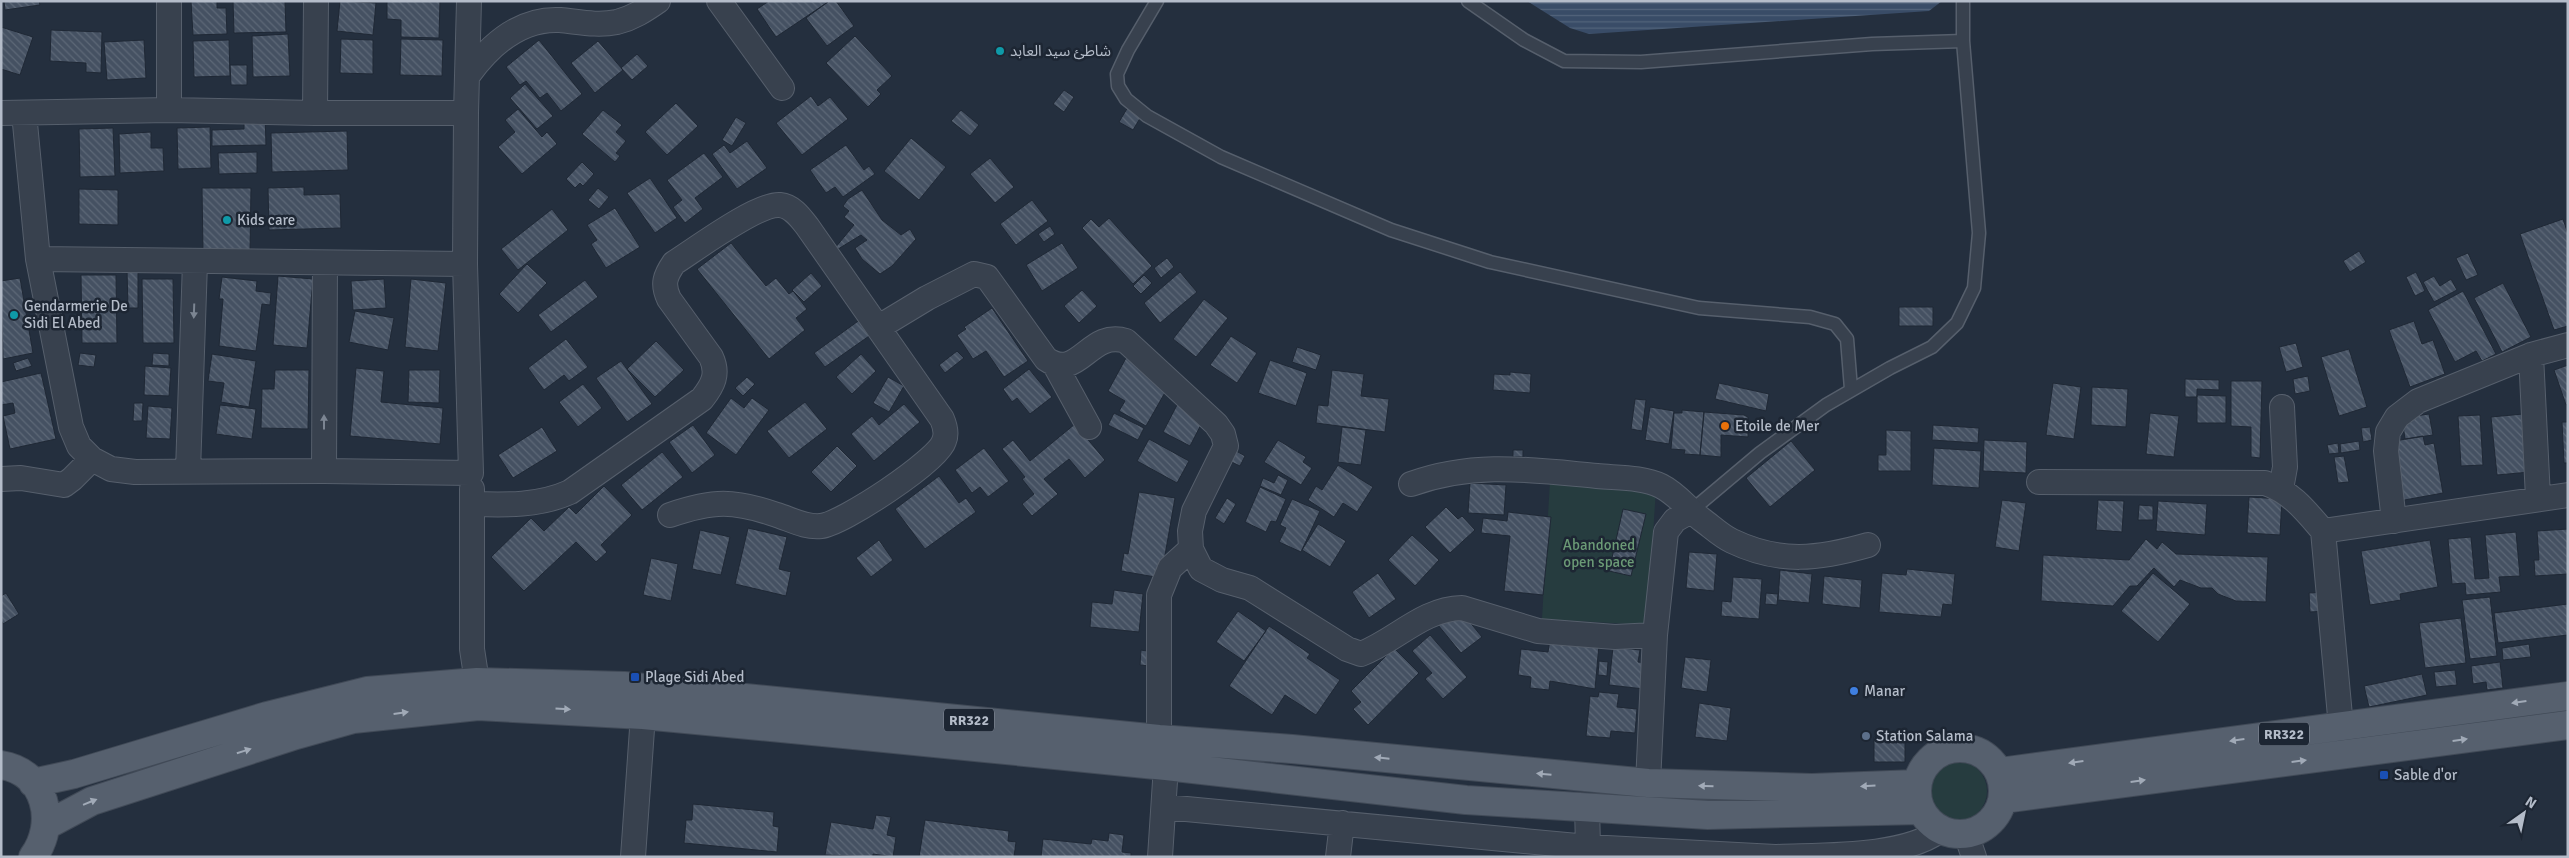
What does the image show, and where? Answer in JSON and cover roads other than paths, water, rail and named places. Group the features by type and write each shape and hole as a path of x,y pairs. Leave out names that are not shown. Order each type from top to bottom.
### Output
{"main road":[{"name":"RR322","path":"33,783 74,774 268,716 367,691 477,682 624,686 1159,739 1292,749 1648,783 1812,788 1917,784"},
{"name":"RR322","path":"2000,772 2568,696"},
{"name":"RR322","path":"47,825 92,801 221,758 353,719 478,706 643,715 1166,766 1466,800 1708,814 1921,810"},
{"name":"RR322","path":"2003,799 2568,725"},
{"path":"1954,747 1967,748 1981,752 1991,760 2000,772 2003,785 2003,799 1998,812 1990,822 1960,840 1929,821 1921,810 1917,797 1917,784 1921,770 1929,759 1940,751 1954,747"},
{"path":"1,764 22,772 42,795 47,825 43,842 33,857"}],"street":[{"path":"169,1 169,110"},
{"path":"315,113 316,1"},
{"path":"469,1 465,264 473,504 472,649 477,682"},
{"path":"469,74 485,52 507,35 532,24 559,20 599,24 619,21 638,14 658,1"},
{"path":"720,1 782,88"},
{"path":"466,114 169,110 13,113 38,259 71,427 79,446 92,459 111,469 135,472 324,471 471,473"},
{"path":"473,504 513,505 552,499 570,492 702,399 711,388 716,377 716,366 712,357 669,299 664,280 674,262 766,205 782,205 795,212 879,327 945,427 944,442 935,455 845,518 831,524 810,526 750,506 717,502 670,515"},
{"path":"38,259 465,264"},
{"path":"188,471 195,262"},
{"path":"324,471 325,262"},
{"path":"879,327 927,298 974,274 986,277 1046,359 1055,365 1064,366 1073,363 1105,340 1115,338 1126,341 1216,424 1223,434 1226,446 1194,510 1190,531 1191,548 1201,569 1222,580 1250,588 1347,649 1361,654 1374,649 1432,613 1450,608 1462,608 1538,631 1615,637 1655,635"},
{"path":"2394,521 2386,451 2388,432 2397,417 2418,401 2531,355 2568,345"},
{"path":"2531,355 2538,498"},
{"path":"1055,365 1089,427"},
{"path":"2281,489 2286,467 2282,407"},
{"path":"1,479 20,478 64,484 72,479 92,459"},
{"path":"1410,484 1435,475 1471,469 1497,468 1636,480 1660,485 1681,499 1691,511 1730,540 1765,554 1797,559 1836,554 1868,545"},
{"path":"2039,482 2265,483 2281,489 2297,501 2323,531 2341,727"},
{"path":"2323,531 2568,495"},
{"path":"1648,783 1655,635 1666,532 1675,520 1691,511"},
{"path":"1159,739 1159,595 1170,568 1191,548"},
{"path":"633,857 643,715"},
{"path":"1160,857 1165,807 1166,766"},
{"path":"1165,807 1342,822 1590,852 1776,857 1884,851 1913,845 1930,838 1960,840"},
{"path":"1587,808 1590,852"},
{"path":"1338,857 1342,822"}],"lane":[{"path":"1157,1 1128,50 1118,74 1118,86 1126,99 1147,116 1222,157 1391,230 1490,262 1699,308 1810,317 1835,324 1847,340 1852,389"},
{"path":"1468,1 1524,40 1564,61 1641,62 1872,44 1963,41"},
{"path":"1691,511 1760,453 1826,405 1852,389 1932,347 1957,323 1974,288 1979,233 1963,41 1963,1"}],"water":[{"path":"1527,1 1942,1 1929,11 1589,34 1570,28"}],"place":[{"name":"شاطئ سيد العابد","path":"1000,51"},
{"name":"Kids care","path":"227,220"},
{"name":"Gendarmerie De Sidi El Abed","path":"14,315"},
{"name":"Etoile de Mer","path":"1725,426"},
{"name":"Plage Sidi Abed","path":"635,677"},
{"name":"Manar","path":"1854,691"},
{"name":"Station Salama","path":"1866,736"},
{"name":"Sable d'or","path":"2384,775"}],"park label":[{"name":"Abandoned open space","path":"1599,554"}]}
